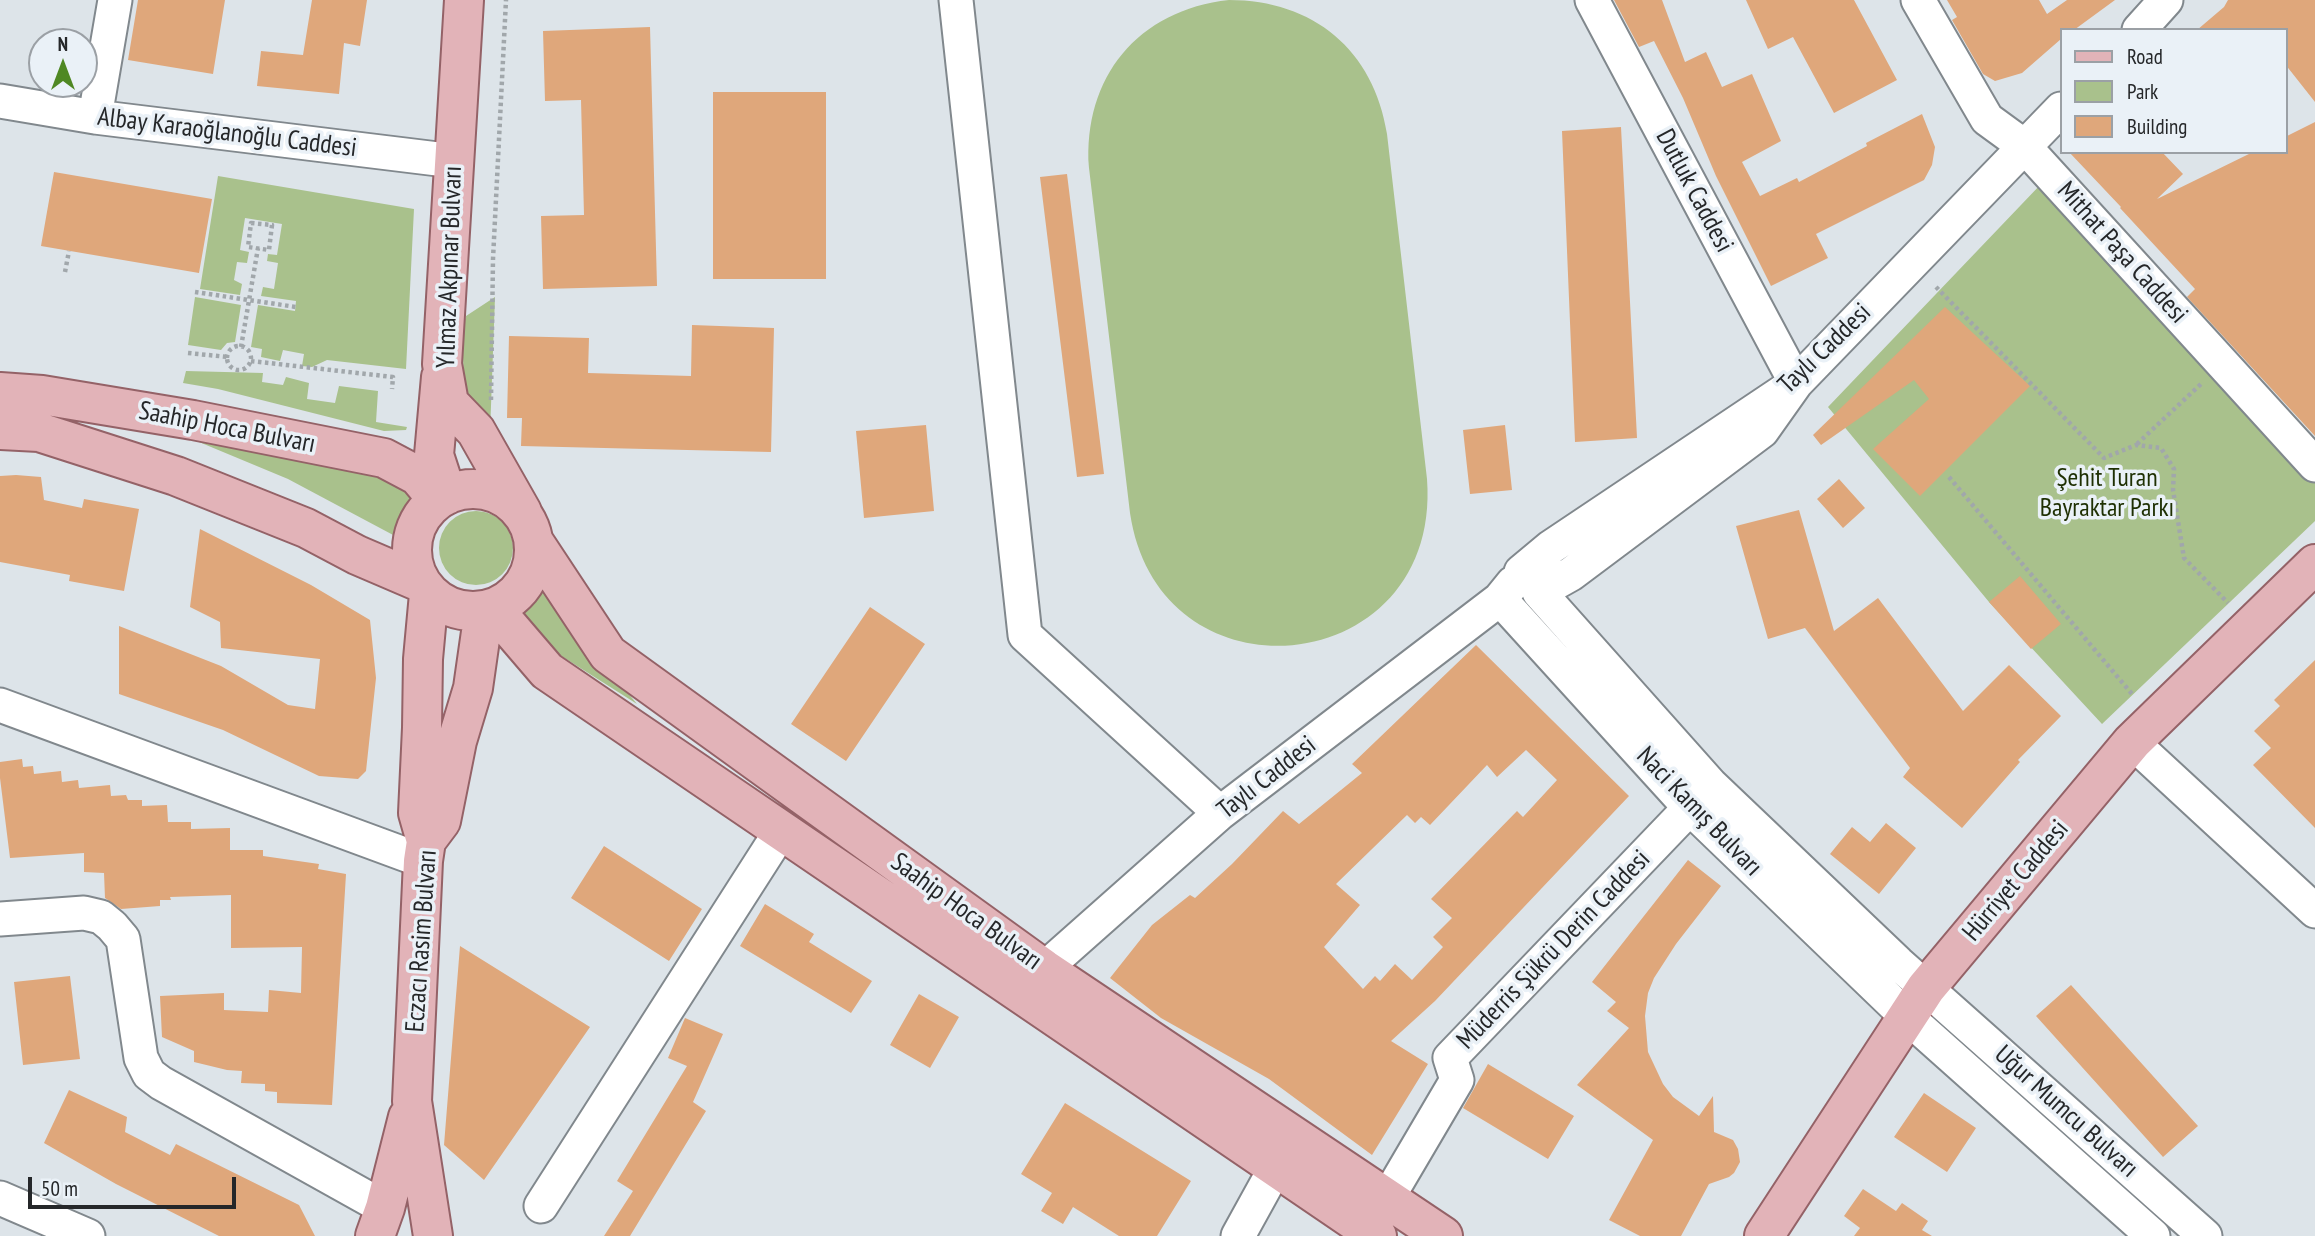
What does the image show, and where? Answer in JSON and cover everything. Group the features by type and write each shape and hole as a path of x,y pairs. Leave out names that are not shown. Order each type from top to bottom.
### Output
{"main road":[{"name":"Yılmaz Akpınar Bulvarı","path":"464,0 442,364 449,403 476,431 528,527"},
{"path":"442,364 434,455 442,497"},
{"name":"Saahip Hoca Bulvarı","path":"0,392 42,395 194,420 384,458 418,476 442,497"},
{"name":"Saahip Hoca Bulvarı","path":"0,430 38,432 176,476 306,528 424,588"},
{"path":"464,489 490,491 513,503 528,527 534,560 528,578 517,593 502,605 469,612 455,609 424,588 413,568 413,537 426,510 442,497 464,489"},
{"name":"Saahip Hoca Bulvarı","path":"528,527 608,654 1044,969 1443,1236"},
{"name":"Hürriyet Caddesi","path":"1763,1236 1916,1002 2132,742 2315,564"},
{"path":"424,588 418,813 424,851"},
{"name":"Saahip Hoca Bulvarı","path":"489,609 547,671 1377,1236"},
{"name":"Eczacı Rasim Bulvarı","path":"436,1229 412,1101 424,851 441,821 489,609"},
{"path":"380,1222 412,1101"}],"street":[{"path":"95,117 116,0"},
{"path":"956,0 1025,635 1220,813"},
{"name":"Dutluk Caddesi","path":"1592,0 1797,383"},
{"name":"Mithat Paşa Caddesi","path":"1918,0 1987,120 2024,146 2315,465"},
{"path":"2141,28 2166,0"},
{"name":"Albay Karaoğlanoğlu Caddesi","path":"0,101 95,117 454,161"},
{"name":"Taylı Caddesi","path":"1044,969 1220,813 1500,599 1530,582 1571,574 1762,431 1797,383 2060,110"},
{"name":"Naci Kamış Bulvarı","path":"1530,582 1701,797"},
{"name":"Naci Kamış Bulvarı","path":"1500,599 1701,797 1916,1002"},
{"path":"0,705 424,851"},
{"path":"2132,742 2315,911"},
{"name":"Müderris Şükrü Derin Caddesi","path":"1387,1199 1457,1080 1450,1058 1701,797"},
{"path":"541,1206 781,831"},
{"path":"0,919 67,913 101,917 123,939 141,1058 149,1074 380,1222"},
{"name":"Uğur Mumcu Bulvarı","path":"1916,1002 2153,1236"},
{"name":"Uğur Mumcu Bulvarı","path":"1916,1002 2206,1236"},
{"path":"1238,1236 1276,1167"},
{"path":"0,1198 88,1236"},
{"path":"0,1220 33,1236"}],"path":[{"path":"449,403 491,408 493,259 506,0"},
{"path":"251,223 272,225 269,250 258,248 248,247 251,223"},
{"path":"241,347 258,248"},
{"path":"65,272 69,251"},
{"path":"1936,287 2104,458 2136,445 2207,379"},
{"path":"195,292 296,307"},
{"path":"241,347 248,350 251,361 247,367 240,370 232,368 228,357 233,348 241,347"},
{"path":"188,353 228,357"},
{"path":"251,361 393,377 392,390"},
{"path":"2136,445 2161,447 2175,469 2173,490 2184,558 2228,603"},
{"path":"1949,477 2132,694"}],"green space":[{"path":"1229,0 1259,2 1287,9 1312,20 1335,36 1353,55 1369,78 1380,104 1387,134 1427,479 1420,546 1391,597 1347,630 1295,645 1241,641 1191,619 1152,576 1130,513 1089,168 1090,135 1096,105 1107,77 1123,54 1143,34 1168,18 1197,6"},
{"path":"218,176 414,209 406,369 327,360 312,367 302,366 304,354 283,350 280,361 261,357 262,349 251,347 258,305 295,311 296,301 261,296 263,287 274,289 278,263 267,261 268,254 277,255 282,224 245,218 240,250 249,252 247,263 237,262 234,280 242,284 240,295 200,289"},
{"name":"Şehit Turan Bayraktar Parkı","path":"2042,183 2315,481 2315,521 2102,724 1989,602 1828,407"},
{"path":"195,297 241,305 235,342 227,343 221,350 188,345"},
{"path":"495,297 490,433 464,386 462,329 466,316"},
{"path":"186,371 263,373 262,382 283,385 286,377 309,383 307,399 335,403 339,386 378,391 376,422 407,427 406,430 384,431 218,389 183,383"},
{"path":"187,437 416,481 395,536 288,479"},
{"path":"476,511 490,514 502,522 510,534 513,548 510,562 502,574 490,582 476,585 462,582 450,574 442,562 439,548 442,534 450,522 462,514"},
{"path":"541,588 637,704 511,624"}],"building":[{"path":"138,0 225,0 213,74 128,60"},
{"path":"312,0 367,0 360,46 344,43 339,94 257,86 261,51 303,55"},
{"path":"1614,0 1662,0 1685,62 1706,52 1722,87 1752,74 1781,141 1742,162 1760,196 1797,178 1799,182 1922,114 1935,147 1932,165 1924,180 1816,234 1828,258 1771,286 1716,176 1683,98 1654,41 1639,47"},
{"path":"1746,0 1854,0 1897,80 1834,113 1793,37 1768,49"},
{"path":"1947,0 2039,0 2047,14 2067,0 2115,0 2077,28 2060,28 2060,40 2022,73 1995,81 1983,74 1952,20 1957,17"},
{"path":"2228,0 2315,0 2315,102 2287,67 2287,28 2199,28 2224,7"},
{"path":"650,27 657,286 543,289 541,216 584,215 581,100 545,101 543,31"},
{"path":"713,92 826,92 826,279 713,279"},
{"path":"2315,122 2315,436 2187,297 2195,289 2071,154 2164,154 2183,174 2157,199 2249,154 2287,154 2287,136"},
{"path":"1621,127 1637,438 1575,442 1562,131"},
{"path":"54,172 212,199 199,273 41,246"},
{"path":"1067,174 1104,474 1077,477 1040,177"},
{"path":"1945,307 2030,386 1920,496 1873,449 1929,399 1914,380 1821,445 1813,435"},
{"path":"692,325 774,328 771,452 521,446 522,418 507,418 509,336 589,338 588,373 691,376"},
{"path":"926,425 934,511 864,518 856,431"},
{"path":"1505,425 1512,490 1470,494 1463,430"},
{"path":"0,476 41,477 44,500 82,508 84,499 139,509 124,591 69,581 70,575 0,562"},
{"path":"1839,479 1865,508 1843,528 1817,499"},
{"path":"1799,510 1834,631 1878,598 1963,711 2009,665 2061,716 2018,760 2020,762 1962,828 1903,777 1910,768 1805,628 1768,639 1736,526"},
{"path":"200,529 311,585 370,620 376,678 366,771 358,779 319,776 223,730 119,694 119,626 221,666 288,705 315,709 320,659 221,648 220,622 190,607"},
{"path":"2020,576 2061,624 2031,649 1989,602"},
{"path":"870,607 925,644 846,761 791,724"},
{"path":"1476,645 1629,796 1435,1001 1391,1041 1428,1064 1372,1155 1269,1079 1161,1018 1110,978 1152,925 1190,895 1195,898 1283,811 1299,824 1362,773 1352,764","holes":["1526,750 1557,780 1523,817 1517,811 1431,899 1452,918 1433,937 1443,947 1412,980 1395,964 1380,981 1375,976 1363,989 1324,947 1360,905 1336,884 1407,815 1415,823 1421,817 1430,825 1487,765 1497,777"]},
{"path":"2315,660 2315,828 2253,765 2271,748 2254,731 2280,706 2274,700"},
{"path":"22,759 23,767 33,766 34,774 61,771 62,782 78,780 79,788 110,785 111,796 126,795 128,800 142,800 142,806 167,805 168,822 191,822 191,829 230,828 230,850 263,850 263,856 319,864 318,869 346,874 332,1105 277,1103 277,1092 265,1091 265,1084 241,1083 242,1071 194,1062 194,1051 162,1037 160,996 224,993 224,1010 268,1012 269,990 301,993 302,947 231,948 231,895 170,897 171,900 160,900 160,906 121,909 105,898 104,873 84,872 84,853 10,858 0,762"},
{"path":"1886,823 1916,848 1879,894 1830,854 1852,827 1870,842"},
{"path":"604,846 702,909 669,961 571,898"},
{"path":"1688,860 1721,886 1676,944 1654,978 1648,993 1645,1016 1648,1052 1663,1084 1673,1097 1699,1116 1713,1096 1714,1132 1733,1140 1740,1162 1729,1177 1709,1184 1681,1236 1640,1236 1609,1220 1653,1140 1577,1085 1629,1028 1607,1011 1616,1002 1592,982"},
{"path":"765,904 814,934 809,942 872,981 851,1013 740,946"},
{"path":"460,946 590,1027 484,1180 444,1145"},
{"path":"70,976 80,1059 23,1065 14,982"},
{"path":"2071,985 2198,1126 2163,1157 2036,1016"},
{"path":"919,994 959,1017 930,1068 890,1045"},
{"path":"685,1018 723,1034 693,1102 706,1111 630,1236 604,1236 633,1191 617,1181 687,1066 668,1058"},
{"path":"1488,1064 1574,1116 1548,1159 1463,1108"},
{"path":"69,1090 127,1117 125,1132 170,1155 176,1144 299,1205 315,1236 219,1236 116,1184 44,1143"},
{"path":"1924,1093 1976,1128 1947,1172 1894,1137"},
{"path":"1065,1103 1191,1181 1157,1236 1119,1236 1073,1207 1063,1224 1041,1211 1052,1193 1021,1174"},
{"path":"1863,1189 1896,1211 1902,1203 1928,1221 1922,1230 1932,1236 1854,1236 1860,1228 1844,1216"}]}
